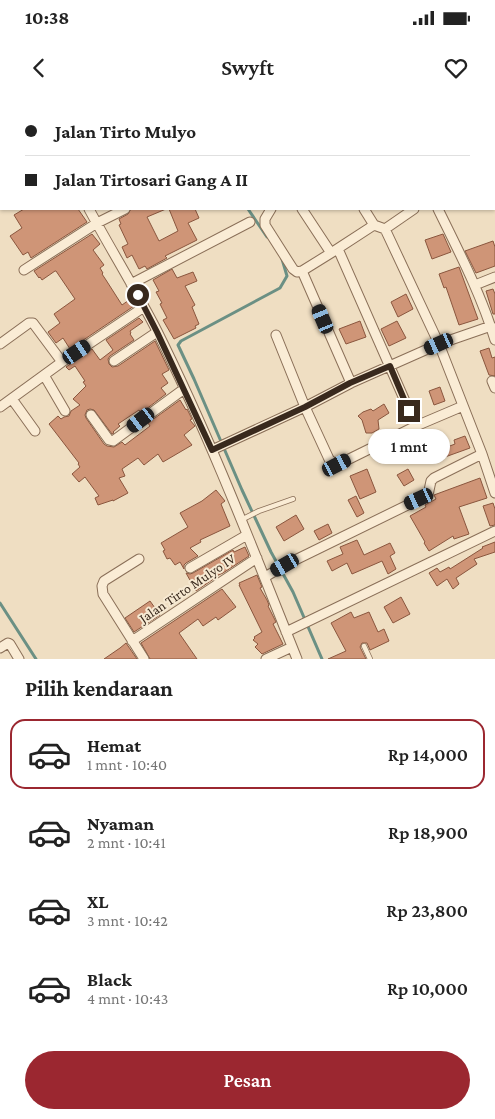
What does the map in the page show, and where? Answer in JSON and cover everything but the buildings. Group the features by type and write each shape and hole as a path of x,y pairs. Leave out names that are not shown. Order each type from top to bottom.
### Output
{"street":[{"path":"90,210 144,307 184,389 219,447 245,518 247,535 297,659"},
{"path":"24,270 96,223 123,210"},
{"path":"270,210 265,219 266,228 292,269 297,272 302,271 374,224"},
{"path":"303,210 334,251 390,366 416,426"},
{"path":"365,210 374,224 385,228 439,344 482,454 491,471 495,493"},
{"path":"385,228 412,210"},
{"path":"438,210 475,285 495,340"},
{"path":"131,284 250,222"},
{"path":"302,271 350,383"},
{"path":"475,285 495,277"},
{"path":"0,407 62,362 144,307"},
{"path":"0,344 29,323 33,323 62,362"},
{"path":"219,447 305,407 350,383 439,344 491,326"},
{"path":"114,361 157,332"},
{"path":"276,334 305,407 333,464 337,465 416,426 463,406"},
{"path":"44,375 66,411"},
{"path":"91,415 109,440 113,441 184,389"},
{"path":"12,399 35,431"},
{"path":"265,577 285,565 428,495 431,481 434,478 482,454"},
{"path":"286,632 495,531"},
{"path":"190,568 247,535"},
{"name":"Jalan Tirto Mulyo IV","path":"132,641 257,558"},
{"path":"139,559 104,581 102,586 103,594 144,659"},
{"path":"0,648 8,643 10,644 19,659"},
{"path":"266,659 292,647"}],"lane":[{"path":"245,518 293,499"},
{"path":"364,646 370,659"}],"waterway":[{"path":"249,210 267,237"},
{"path":"282,259 287,276 280,288 181,341 178,345 242,490 271,552 293,592 322,659"},
{"path":"0,603 36,659"}],"route":[{"path":"138,295 212,450 305,407 350,383 390,366 409,411"}]}
